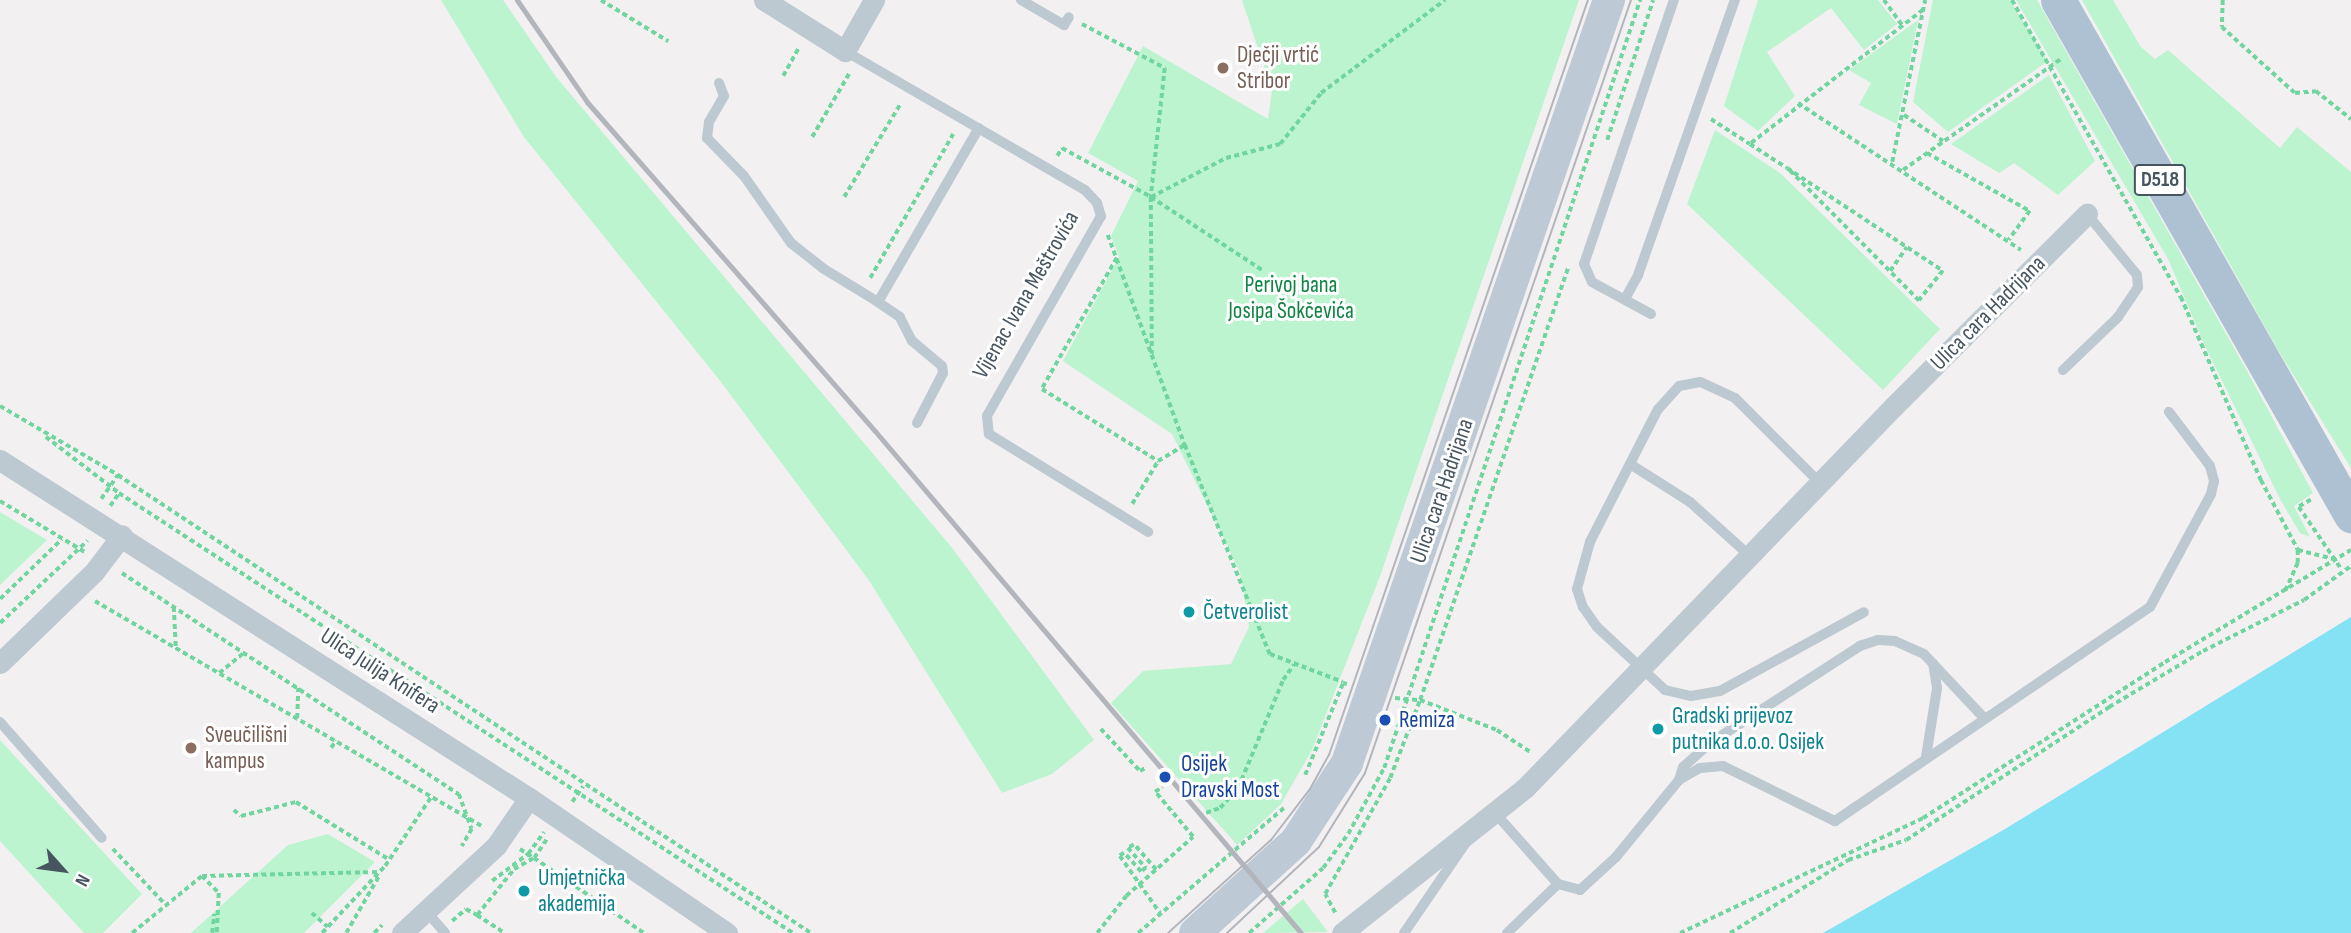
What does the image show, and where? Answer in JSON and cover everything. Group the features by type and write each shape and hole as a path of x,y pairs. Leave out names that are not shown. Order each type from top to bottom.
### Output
{"main road":[{"name":"Ulica cara Hadrijana","path":"1195,933 1280,858 1312,822 1347,763 1609,0"},
{"name":"D518","path":"2058,0 2351,514"}],"street":[{"name":"Vijenac Ivana Meštrovića","path":"764,0 846,62"},
{"path":"846,62 874,0"},
{"name":"Ulica cara Hadrijana","path":"1344,932 1473,833 1548,765 1820,482 2087,214"},
{"name":"Ulica Julija Knifera","path":"0,460 101,522 529,798 727,933"},
{"path":"0,663 94,572 122,536"},
{"path":"402,933 503,838 529,798"}],"lane":[{"path":"1021,0 1063,25 1069,17"},
{"path":"1651,314 1626,297 1592,282 1584,264 1674,0"},
{"path":"1626,297 1638,275 1735,0"},
{"name":"Vijenac Ivana Meštrovića","path":"846,62 979,128 1085,190 1101,216 987,416 989,434 1148,532"},
{"path":"719,83 724,96 709,122 707,138 744,176 791,243 900,317 912,341 942,366 943,373 917,424"},
{"path":"878,302 979,128"},
{"path":"2063,370 2118,317 2138,287 2137,275 2087,214"},
{"path":"1820,482 1735,398 1700,382 1679,386 1658,409 1590,542 1577,589 1597,627 1672,694 1720,691 1864,612"},
{"path":"1496,814 1558,884 1580,890 1592,883 1679,780 1700,768 1723,766 1835,821 2116,631 2157,598 2214,481 2210,466 2169,412"},
{"path":"1630,464 1690,502 1750,556"},
{"path":"1679,780 1683,767 1710,743 1860,646 1895,640 1912,646 1933,662 1984,718"},
{"path":"1926,757 1937,688 1933,662"},
{"path":"0,722 103,838"},
{"path":"1404,933 1473,833"},
{"path":"1507,933 1558,884"},
{"path":"426,911 444,931"}],"path":[{"path":"601,0 668,41"},
{"path":"1151,197 1226,158 1280,144 1321,93 1445,0"},
{"path":"1607,142 1653,0"},
{"path":"1884,0 1902,25"},
{"path":"1892,163 1904,115 1925,0"},
{"path":"2011,0 2051,65 2182,297 2261,480 2298,550 2298,563 2284,593"},
{"path":"2223,0 2222,27 2295,93 2316,91 2351,119"},
{"path":"1750,144 1798,103 1924,9"},
{"path":"1069,17 1165,68 1151,197 1152,359"},
{"path":"783,76 802,41"},
{"path":"1903,170 2051,65 2071,54"},
{"path":"813,137 846,62 861,77"},
{"path":"891,96 912,109"},
{"path":"844,197 901,103"},
{"path":"1798,103 2009,240 2037,263"},
{"path":"1904,115 1943,141"},
{"path":"1706,116 1787,168 1943,271 1919,301 1787,168"},
{"path":"862,292 954,135 943,128"},
{"path":"1045,150 1057,156 1062,148 1151,197 1265,272"},
{"path":"1927,153 2030,211 2009,240"},
{"path":"1101,216 1185,445 1270,654 1343,683 1373,693 1420,700 1497,730 1548,765"},
{"path":"1889,271 1907,247"},
{"path":"1116,258 1042,389 1158,461"},
{"path":"1344,932 1325,894 1390,778 1420,700 1571,258"},
{"path":"0,406 118,475 583,786 811,933"},
{"path":"35,428 119,493 793,933"},
{"path":"1124,517 1158,461 1185,445"},
{"path":"0,622 80,550 119,493"},
{"path":"2322,493 2299,508 2342,571"},
{"path":"0,599 62,539"},
{"path":"2298,550 2333,559"},
{"path":"1680,933 1923,818 2165,662 2284,593 2333,559 2351,550"},
{"path":"1730,933 1848,860 1906,840 2109,707 2203,651 2304,600 2351,566"},
{"path":"122,573 459,794 468,818"},
{"path":"94,601 503,838 644,933"},
{"path":"174,607 177,648"},
{"path":"219,673 244,653"},
{"path":"1206,813 1220,808 1238,788 1283,680 1294,664"},
{"path":"1298,786 1343,683"},
{"path":"297,718 298,688"},
{"path":"1101,729 1140,771 1145,768"},
{"path":"331,748 335,740"},
{"path":"477,915 514,869 534,858 583,786"},
{"path":"1097,933 1137,886 1194,837 1155,792 1162,787"},
{"path":"322,933 390,860 431,797"},
{"path":"233,810 241,816 298,800 390,860"},
{"path":"1138,933 1270,824 1286,805"},
{"path":"103,838 165,904"},
{"path":"1156,870 1134,845 1128,848 1146,868 1141,872 1124,853 1120,856 1138,875 1137,886 1160,913"},
{"path":"346,933 385,866"},
{"path":"132,933 202,877 380,872"},
{"path":"202,877 219,893 214,933"},
{"path":"444,931 466,909 505,933"},
{"path":"312,913 328,927"},
{"path":"214,914 214,933"}],"green space":[{"path":"441,0 503,0 557,78 953,549 1094,740 1052,774 1002,793 868,579 721,382 524,137"},
{"name":"Perivoj bana Josipa Šokčevića","path":"1242,0 1579,0 1379,579 1312,750 1281,804 1237,845 1111,703 1143,671 1231,664 1249,627 1240,572 1172,434 1063,361 1119,257 1111,236 1138,181 1088,153 1143,46 1268,119 1272,90"},
{"path":"1758,0 1878,0 1897,24 1864,50 1831,8 1767,52 1795,96 1758,131 1724,106"},
{"path":"1933,0 2010,0 2048,61 1948,132 1913,102"},
{"path":"2016,0 2037,0 2246,369 2313,493 2294,506 2310,537 2300,533 2280,499 2205,346 2168,259"},
{"path":"2082,0 2113,0 2141,47 2155,59 2168,50 2280,148 2297,127 2351,172 2351,468 2278,350"},
{"path":"1918,20 1897,124 1859,105 1871,83 1849,70"},
{"path":"2049,75 2095,161 2058,195 2014,163 1999,173 1951,144"},
{"path":"1715,130 1780,173 1940,329 1883,390 1687,204"},
{"path":"0,512 47,540 0,585"},
{"path":"0,740 142,894 103,933 84,933 0,841"},
{"path":"328,834 375,862 304,933 191,933 288,845"},
{"path":"1303,899 1328,932 1263,933"}],"water":[{"path":"2351,617 2351,933 1823,933 2005,829"}],"tram line":[{"path":"1168,933 1271,840 1310,789 1329,755 1588,0"},
{"path":"1227,933 1319,847 1365,773 1631,0"}],"railway":[{"path":"517,0 587,102 875,431 1301,933"}],"place":[{"name":"Dječji vrtić Stribor","path":"1223,68"},
{"name":"Četverolist","path":"1189,612"},
{"name":"Remiza","path":"1385,720"},
{"name":"Gradski prijevoz putnika d.o.o. Osijek","path":"1658,729"},
{"name":"Sveučilišni kampus","path":"191,748"},
{"name":"Osijek Dravski Most","path":"1165,777"},
{"name":"Umjetnička akademija","path":"524,891"}]}
